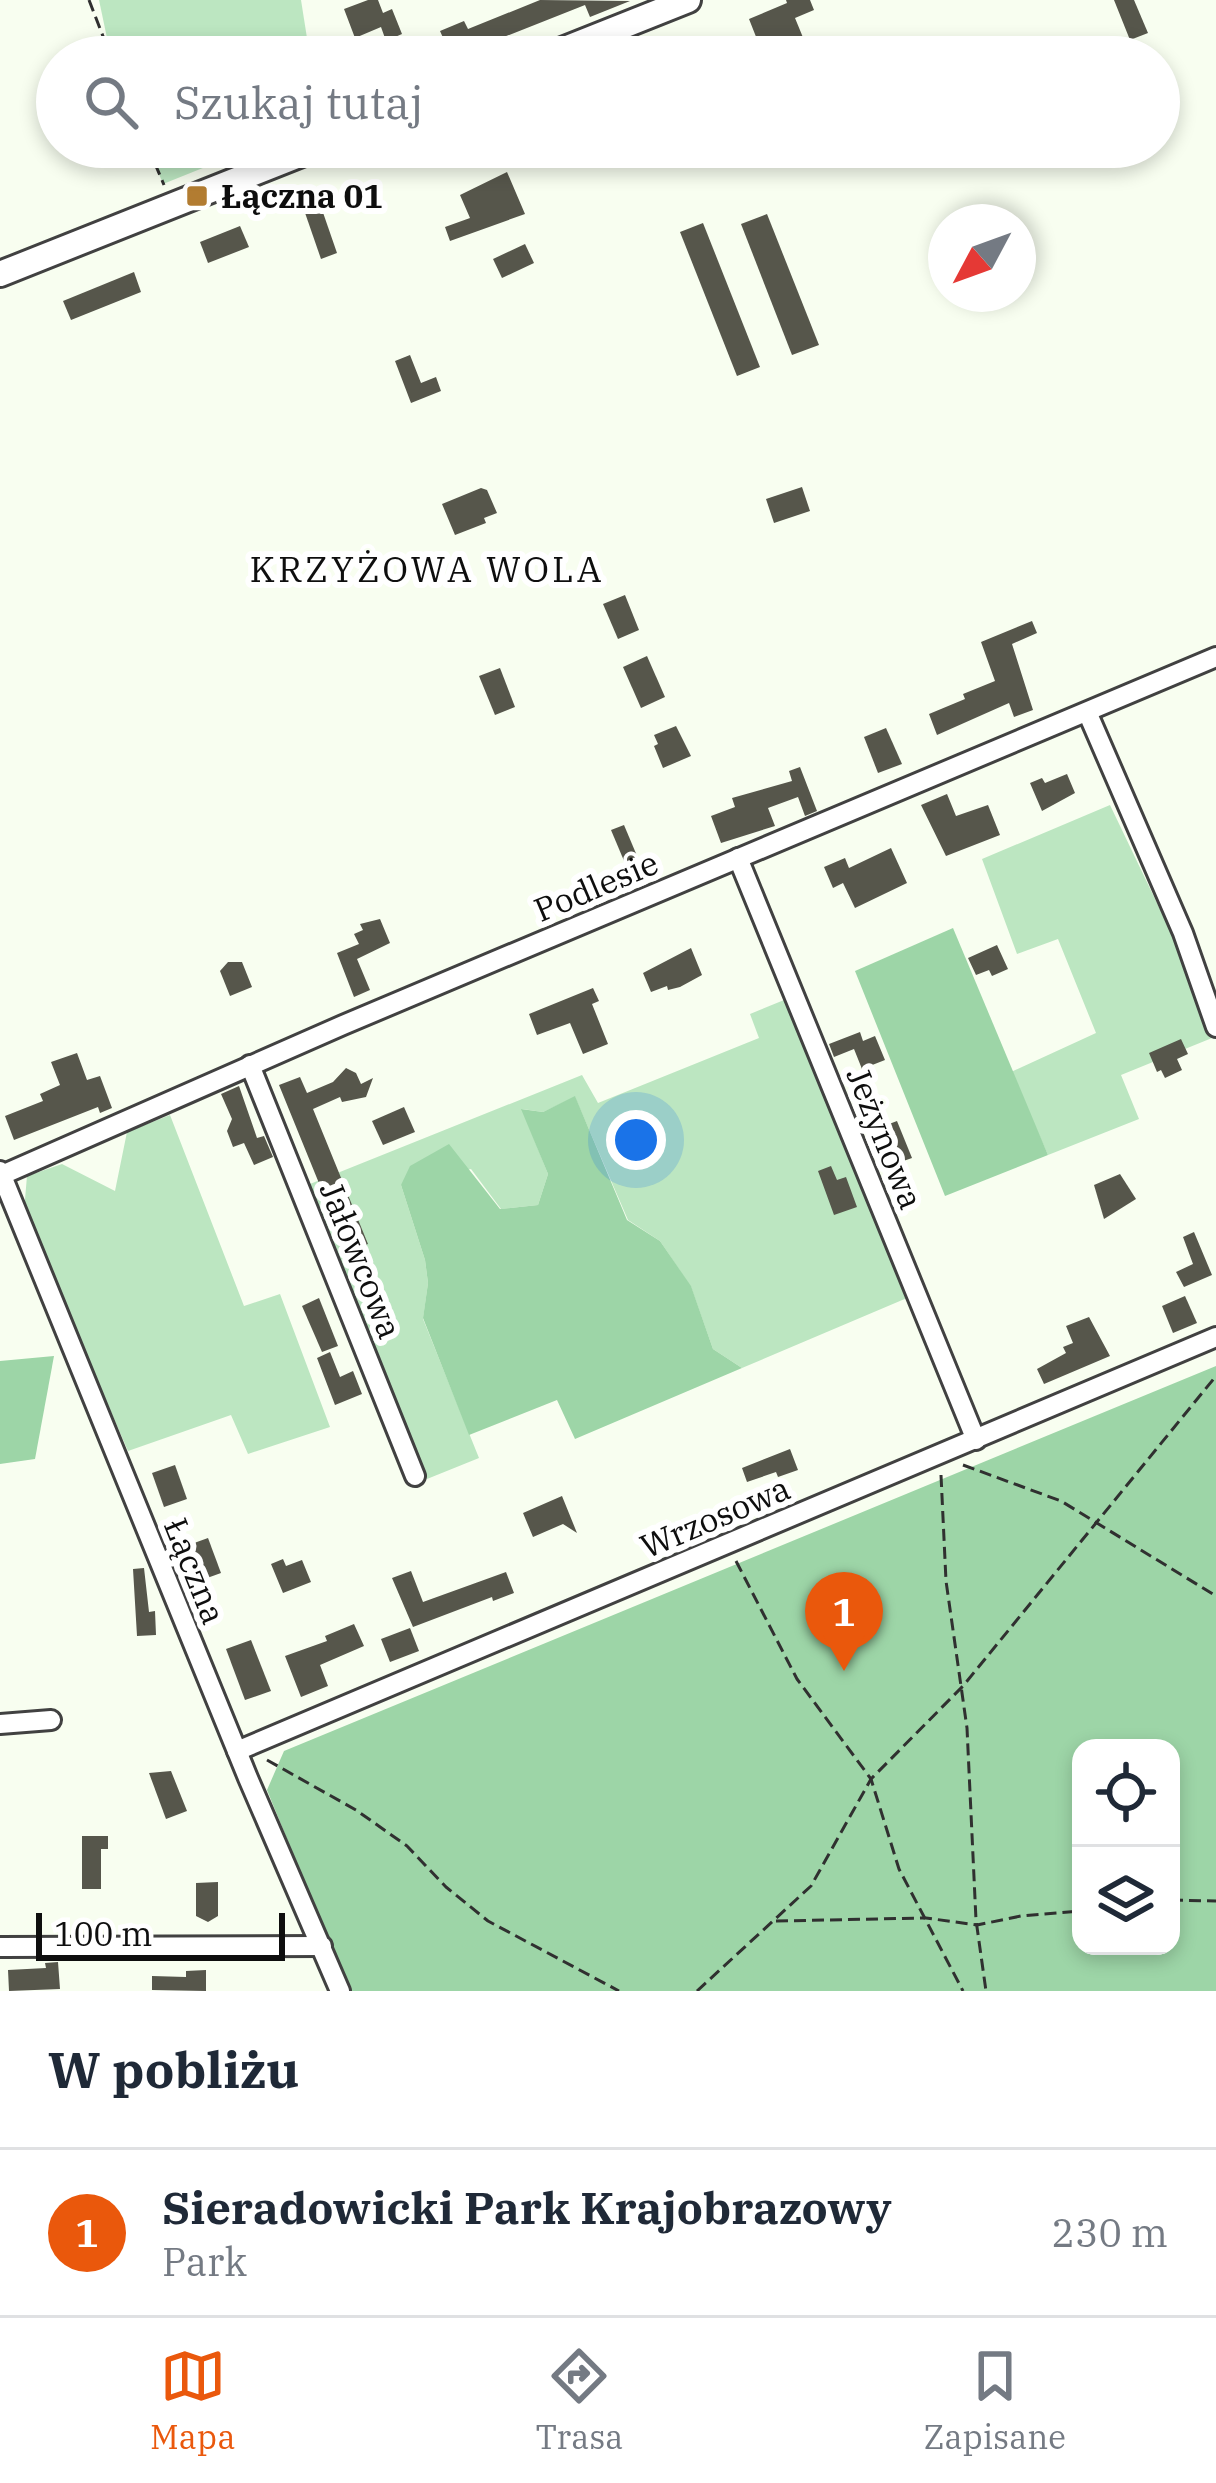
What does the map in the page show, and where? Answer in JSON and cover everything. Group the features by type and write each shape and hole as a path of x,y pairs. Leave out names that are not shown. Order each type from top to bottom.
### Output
{"street":[{"path":"597,36 688,0"},
{"path":"0,274 266,168"},
{"name":"Podlesie","path":"1,1173 1216,657"},
{"path":"1088,714 1183,933 1216,1028"},
{"name":"Jeżynowa","path":"738,859 976,1440"},
{"name":"Jałowcowa","path":"250,1065 415,1476"},
{"name":"Łączna","path":"1,1173 340,1991"},
{"name":"Wrzosowa","path":"237,1750 1216,1337"},
{"path":"0,1724 50,1720"},
{"path":"0,1947 322,1946"}],"path":[{"path":"89,0 103,36"},
{"path":"157,168 169,198"},
{"path":"697,1991 812,1886 872,1779 963,1686 1216,1376"},
{"path":"986,1991 977,1925 963,1686 946,1580 946,1516 938,1456 1061,1501 1216,1596"},
{"path":"728,1544 797,1679 872,1779 899,1869 963,1991"},
{"path":"237,1750 261,1757 356,1810 407,1846 488,1921 619,1991"},
{"path":"1180,1900 1216,1901"},
{"path":"775,1921 926,1918 977,1925 1072,1912"}],"green space":[{"path":"99,0 301,0 307,36 107,36"},
{"path":"157,168 203,168 163,184"},
{"path":"1110,805 1179,949 1212,1038 1121,1075 1139,1119 1048,1155 1011,1072 1096,1033 1058,939 1017,954 982,859"},
{"path":"953,928 1048,1155 945,1196 855,971"},
{"path":"789,998 907,1298 742,1368 713,1349 691,1287 660,1241 628,1220 575,1097 543,1112 522,1109 548,1174 538,1205 501,1209 471,1169 401,1185 425,1260 428,1283 423,1319 479,1458 427,1479 305,1186 582,1075 598,1103 759,1038 750,1014"},
{"path":"575,1096 627,1220 660,1241 691,1286 713,1349 742,1368 575,1439 557,1400 469,1435 423,1318 428,1283 425,1260 401,1185 410,1166 449,1144 500,1209 538,1205 548,1174 521,1109 543,1112"},
{"path":"170,1115 244,1306 280,1294 330,1427 248,1454 231,1415 128,1451 24,1211 27,1176 62,1164 115,1191 127,1132"},
{"path":"54,1356 35,1459 0,1464 0,1361"},
{"path":"1216,1366 1216,1991 349,1991 267,1790 284,1751"}],"building":[{"path":"378,0 383,13 392,9 402,34 384,36 381,27 354,36 344,9"},
{"path":"540,0 630,1 590,17 585,5 506,36 442,36 440,31 464,21 468,29"},
{"path":"810,0 814,10 795,18 802,36 756,36 749,19 787,3"},
{"path":"1114,0 1134,0 1148,33 1128,36"},
{"path":"507,172 525,214 450,241 445,227 470,218 460,195"},
{"path":"319,201 337,253 321,259 303,207"},
{"path":"767,214 819,345 792,355 741,224"},
{"path":"703,223 760,367 737,376 680,232"},
{"path":"240,226 249,247 208,263 200,242"},
{"path":"525,244 534,263 502,278 493,259"},
{"path":"134,272 141,292 71,320 63,301"},
{"path":"410,355 421,383 436,377 441,391 411,403 395,361"},
{"path":"802,487 810,511 774,523 766,499"},
{"path":"481,488 487,490 497,513 484,518 486,523 455,535 442,504"},
{"path":"625,595 639,630 618,639 603,604"},
{"path":"1032,621 1037,633 1012,644 1033,710 1014,717 1009,703 937,735 929,714 995,681 981,642"},
{"path":"647,656 665,697 641,708 623,667"},
{"path":"500,668 515,707 495,715 479,676"},
{"path":"676,726 691,756 663,768 654,735"},
{"path":"886,728 902,764 878,773 864,737"},
{"path":"800,767 817,811 805,816 798,797 768,808 775,826 721,843 711,816 735,807 732,798 792,781 789,771"},
{"path":"1067,774 1075,793 1042,811 1030,783"},
{"path":"947,794 956,816 988,805 1000,835 946,856 921,805"},
{"path":"624,825 648,882 635,887 611,830"},
{"path":"891,848 907,883 855,908 843,883 833,888 824,867 845,858 849,868"},
{"path":"380,919 390,943 357,959 370,990 354,997 337,953 359,944 354,934 363,930 360,924"},
{"path":"997,945 1008,969 992,976 989,970 976,975 968,958"},
{"path":"691,948 702,975 680,987 651,992 643,973"},
{"path":"228,962 242,962 252,987 230,996 220,971"},
{"path":"593,988 599,1001 592,1004 608,1044 583,1054 570,1023 537,1035 529,1014"},
{"path":"860,1032 863,1041 875,1036 885,1060 862,1069 854,1049 834,1057 829,1044"},
{"path":"1181,1039 1188,1054 1177,1059 1182,1070 1165,1078 1149,1053"},
{"path":"77,1053 87,1080 100,1076 112,1108 100,1113 98,1107 14,1140 5,1116 43,1101 40,1094 60,1085 51,1062"},
{"path":"346,1068 356,1073 361,1084 373,1078 366,1097 342,1102 340,1097 313,1109 368,1244 347,1252 279,1085 300,1077 307,1093 333,1082"},
{"path":"239,1086 257,1138 264,1136 273,1157 254,1165 244,1143 233,1147 227,1131 232,1119 221,1094"},
{"path":"404,1107 415,1132 383,1145 372,1121"},
{"path":"897,1121 912,1158 886,1167 871,1131"},
{"path":"831,1166 837,1180 846,1177 857,1207 834,1215 818,1171"},
{"path":"1120,1174 1136,1199 1104,1219 1094,1185"},
{"path":"1194,1232 1212,1275 1184,1287 1176,1272 1193,1264 1183,1237"},
{"path":"1185,1296 1197,1323 1173,1333 1162,1306"},
{"path":"319,1298 338,1346 322,1352 302,1306"},
{"path":"1089,1317 1110,1356 1044,1384 1037,1369 1066,1353 1063,1347 1073,1343 1066,1326"},
{"path":"330,1352 340,1377 353,1371 362,1394 335,1405 317,1358"},
{"path":"790,1449 798,1470 747,1482 742,1468"},
{"path":"175,1465 187,1499 164,1507 152,1473"},
{"path":"562,1496 577,1533 563,1524 533,1537 523,1513"},
{"path":"711,1511 716,1523 647,1546 643,1533"},
{"path":"208,1538 221,1573 196,1582 183,1547"},
{"path":"283,1559 286,1566 302,1560 311,1582 283,1593 271,1564"},
{"path":"144,1568 156,1635 137,1636 133,1569"},
{"path":"411,1571 423,1602 506,1572 514,1593 413,1627 392,1578"},
{"path":"354,1624 364,1646 320,1665 328,1686 301,1697 285,1656 327,1641 325,1636"},
{"path":"410,1628 419,1651 390,1662 381,1639"},
{"path":"251,1640 271,1691 245,1700 226,1649"},
{"path":"171,1771 187,1811 166,1819 149,1773"},
{"path":"82,1836 108,1836 108,1849 101,1849 101,1889 82,1889"},
{"path":"218,1882 218,1916 208,1922 196,1916 196,1883"},
{"path":"58,1962 60,1989 9,1991 8,1970 46,1968 45,1963"},
{"path":"206,1970 206,1991 152,1990 152,1976 186,1977 186,1971"}],"place":[{"name":"Łączna 01","path":"197,196"},
{"name":"Sieradowicki Park Krajobrazowy","path":"844,1671"}],"district":[{"name":"KRZYŻOWA WOLA","path":"427,569"}]}
